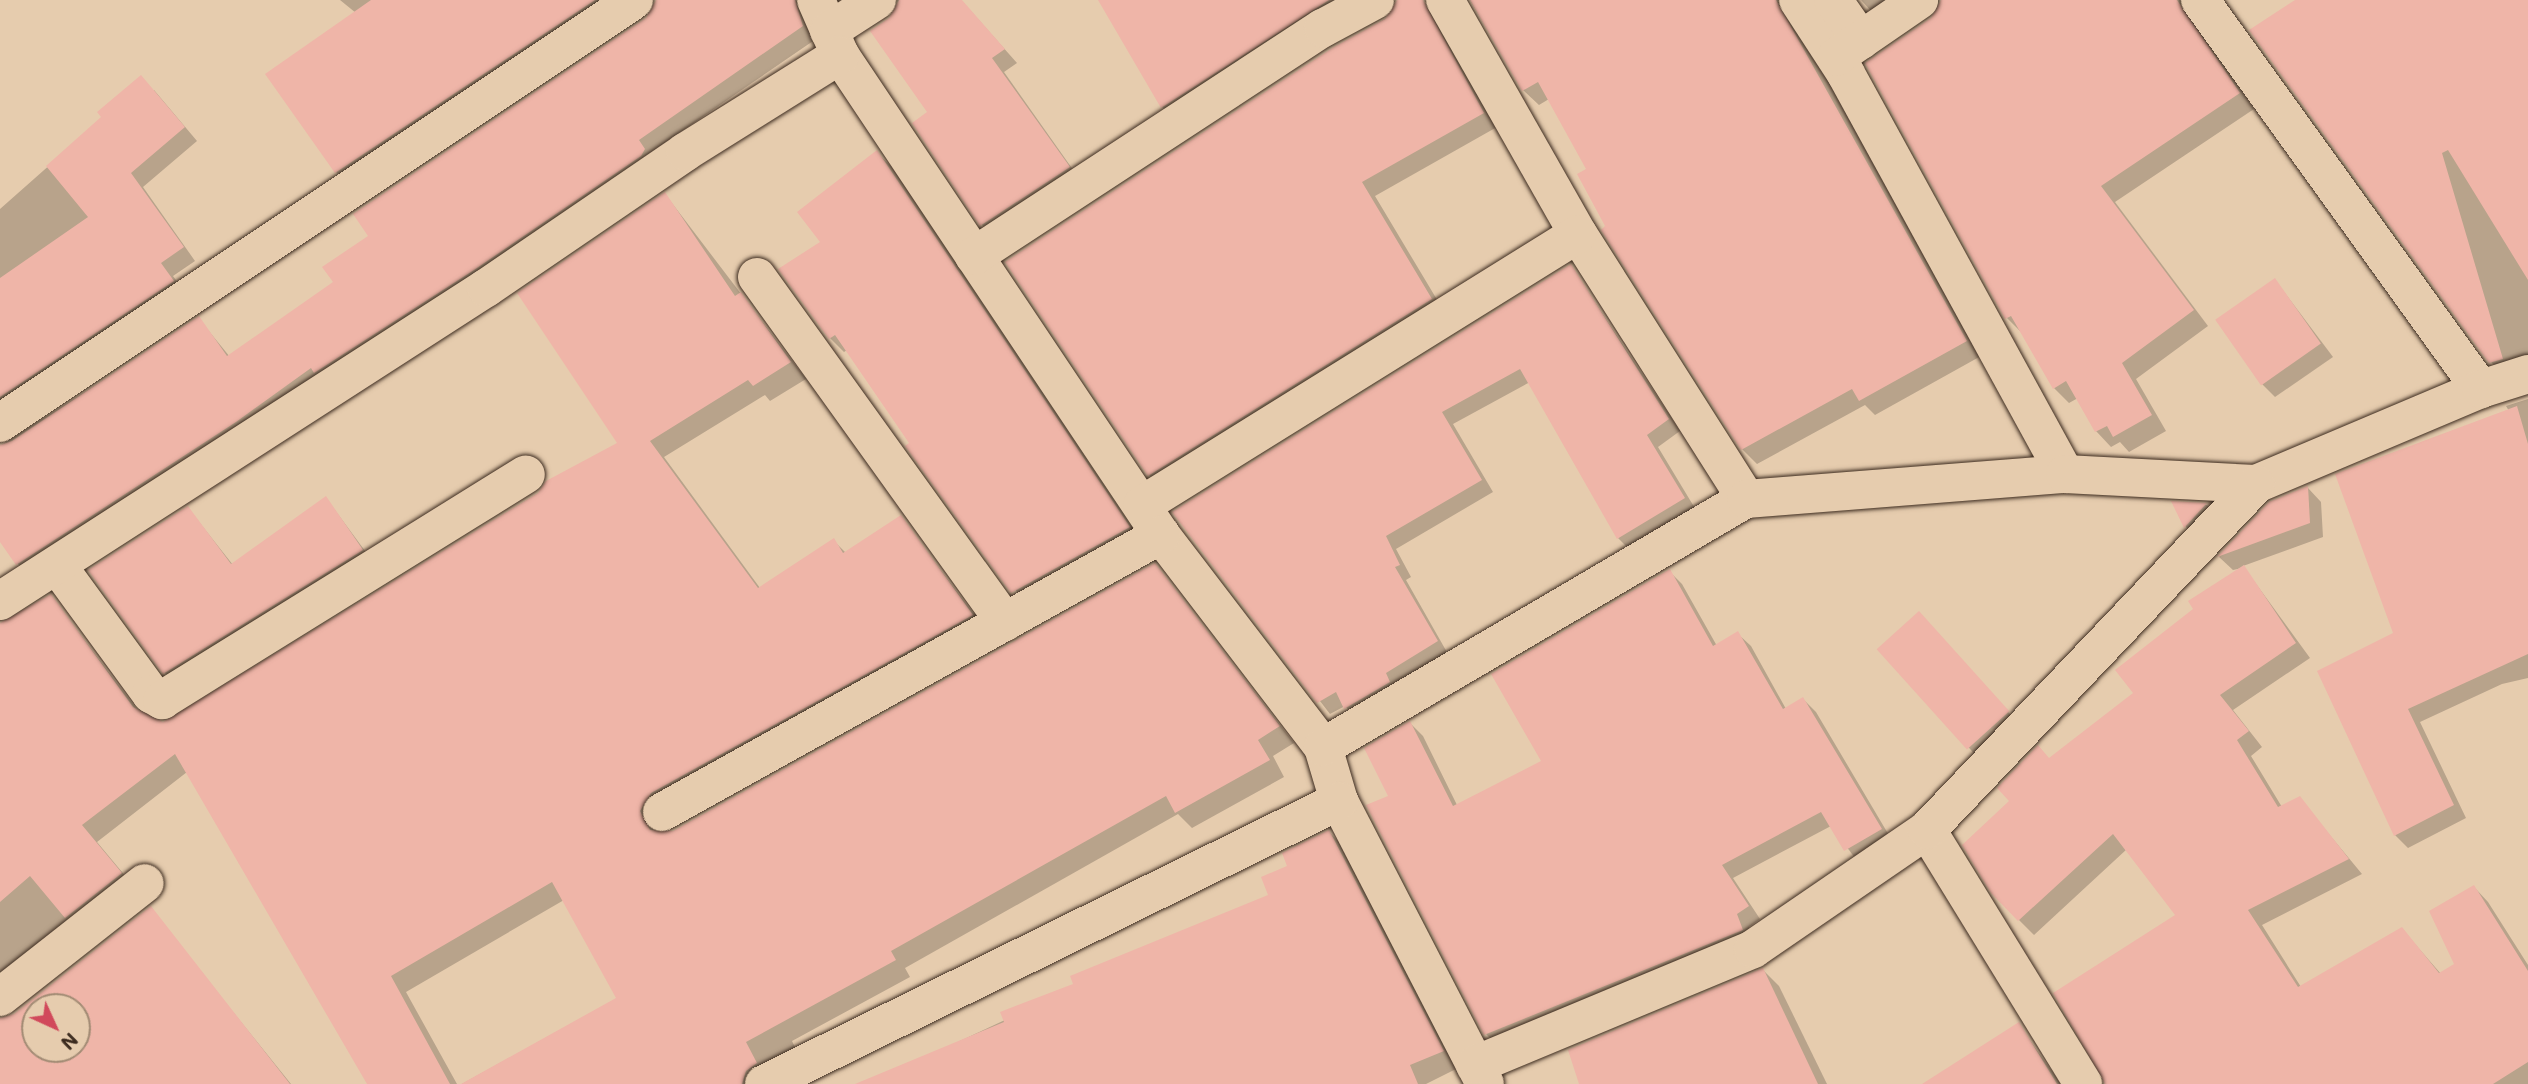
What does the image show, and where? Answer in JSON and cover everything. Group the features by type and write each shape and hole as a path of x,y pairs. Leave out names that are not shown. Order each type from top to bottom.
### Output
{"street":[{"path":"0,423 634,0"},
{"path":"0,601 486,288 685,152 828,29 877,0"},
{"path":"974,256 1322,28 1376,0"},
{"path":"1445,0 1578,233 1746,499"},
{"path":"1798,0 1848,48"},
{"path":"1833,0 1848,48 2065,474"},
{"path":"1848,48 1919,0"},
{"path":"2200,0 2480,389"},
{"path":"828,29 974,256 1151,520 1323,747 1339,801 1480,1074 1753,949 1927,830 2256,484 2480,389 2528,374"},
{"path":"662,812 1004,622 1578,233"},
{"path":"757,277 1004,622"},
{"path":"57,565 151,694 162,700 526,474"},
{"path":"1323,747 1746,499 2065,474 2256,484"},
{"path":"764,1084 1339,801"},
{"path":"1927,830 2083,1084"},
{"path":"0,997 145,883"}],"building":[{"path":"371,0 595,0 335,173 265,74"},
{"path":"656,0 795,0 803,26 639,140 645,149 641,156 474,270 314,373 311,368 236,422 16,565 0,542 0,445 12,441 199,316 227,356 333,282 322,267 368,236 353,214 646,18"},
{"path":"899,0 962,0 1005,49 992,58 1070,167 980,226 912,123 927,112 870,31 889,18"},
{"path":"1098,0 1329,0 1161,108"},
{"path":"1397,0 1423,0 1484,113 1362,182 1432,299 1148,476 1005,262 1334,47 1385,19"},
{"path":"1470,0 1776,0 1967,341 1859,401 1852,389 1741,450 1601,230 1605,226 1577,174 1586,169 1538,82 1522,91"},
{"path":"1941,0 2177,0 2240,93 2101,186 2194,310 2122,363 2152,415 2113,437 2107,426 2095,432 2066,381 2053,389 2011,316 2005,319 1865,63 1931,18"},
{"path":"2295,0 2528,0 2528,280 2448,150 2442,153 2503,359 2489,363 2249,30"},
{"path":"141,75 185,127 131,173 184,247 161,263 174,281 0,397 0,278 88,217 46,166 101,117 97,112"},
{"path":"877,150 1130,527 1011,593 905,446 909,443 835,335 829,339 778,269 820,242 797,212"},
{"path":"665,192 735,296 741,292 791,362 753,386 748,380 650,441 758,588 834,538 843,553 901,515 973,615 651,793 640,811 650,830 673,831 1155,563 1280,726 1258,740 1270,760 1175,813 1166,796 891,951 896,960 746,1042 757,1063 746,1071 742,1084 461,1084 616,998 552,882 391,976 450,1084 367,1084 175,754 82,825 122,873 65,918 30,876 0,902 0,623 51,594 133,707 163,722 538,493 546,481 617,443 517,293"},
{"path":"1571,264 1669,419 1647,435 1685,498 1617,539 1520,369 1442,412 1482,480 1386,536 1400,565 1395,567 1438,641 1386,673 1390,682 1344,709 1336,692 1317,703 1172,512"},
{"path":"2275,278 2321,344 2261,385 2215,320"},
{"path":"2517,406 2528,444 2528,654 2408,709 2454,805 2394,836 2317,671 2393,633 2335,474"},
{"path":"2308,486 2310,523 2217,557 2269,502"},
{"path":"326,496 363,550 163,674 88,570 188,506 231,564"},
{"path":"2171,501 2207,503 2184,528"},
{"path":"2244,565 2296,643 2220,695 2249,731 2237,740 2278,807 2300,796 2349,859 2248,910 2298,987 2402,927 2439,973 2454,964 2429,911 2474,885 2528,971 2528,1062 2493,1084 2105,1084 2053,993 2175,915 2113,834 2018,921 1991,893 1962,845 2009,801 1997,788 2038,745 2049,758 2133,693 2115,670 2193,609 2188,601"},
{"path":"1670,569 1713,646 1738,631 1783,709 1803,697 1882,829 1844,851 1821,812 1722,865 1749,906 1737,914 1743,930 1484,1035 1366,805 1388,796 1364,748 1410,721 1453,806 1541,761 1491,674"},
{"path":"1919,611 2009,711 1967,749 1877,649"},
{"path":"1329,830 1444,1051 1410,1065 1418,1084 855,1084 1004,1022 1000,1012 1073,984 1070,976 1268,895 1261,877 1287,866 1282,853"},
{"path":"151,906 290,1084 0,1084 0,1018 14,1014 21,1008 21,1063 91,1063 91,993 41,993"},
{"path":"1763,968 1818,1084 1579,1084 1568,1050"},
{"path":"2019,1022 2057,1084 1922,1084"}]}
